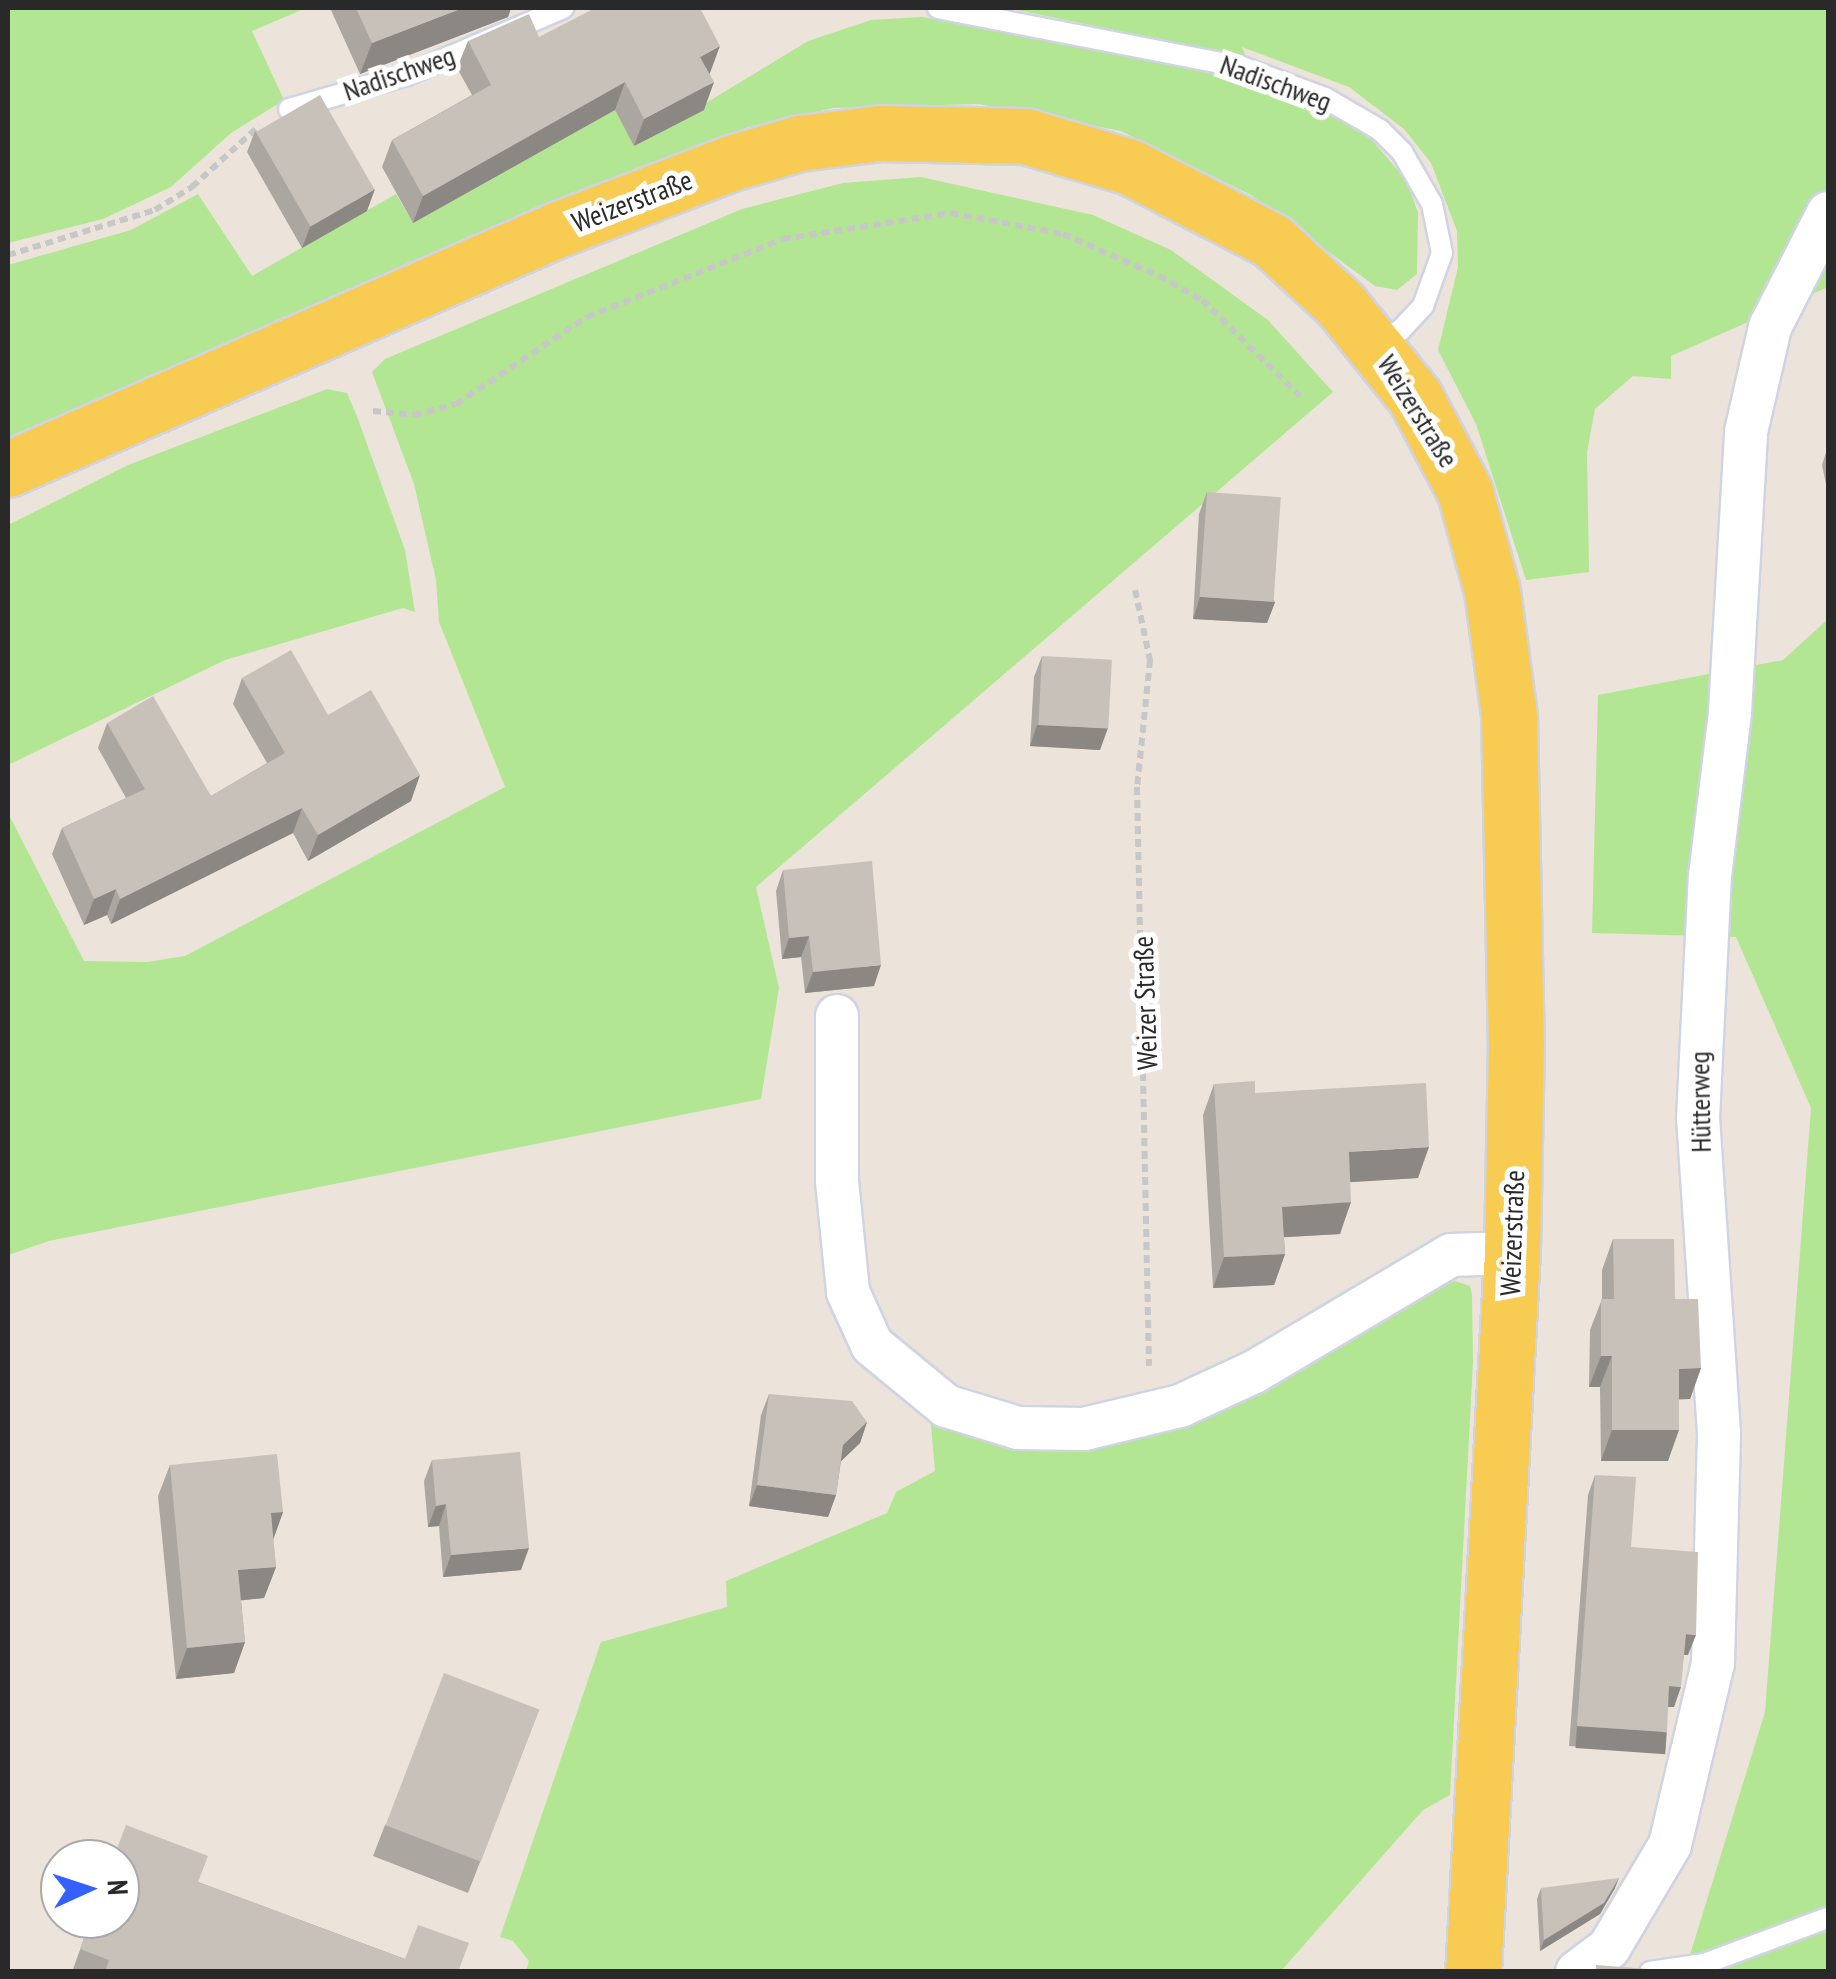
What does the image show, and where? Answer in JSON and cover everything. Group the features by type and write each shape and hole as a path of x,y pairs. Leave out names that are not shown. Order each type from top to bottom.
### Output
{"main road":[{"name":"Weizerstraße","path":"8,469 576,222 730,163 800,144 880,134 1025,136 1130,167 1272,241 1386,336 1465,492 1494,609 1509,716 1512,1253 1473,1972"}],"street":[{"name":"Hütterweg","path":"1584,1970 1630,1919 1670,1845 1713,1663 1719,1434 1698,1118 1710,876 1730,712 1746,432 1770,327 1828,212"},
{"path":"837,1016 841,1251 856,1317 872,1344 946,1406 1018,1428 1084,1429 1180,1406 1283,1356 1450,1256 1512,1253"}],"lane":[{"name":"Nadischweg","path":"289,109 406,76 563,8"},
{"name":"Nadischweg","path":"938,8 1242,68 1326,98 1380,130 1402,152 1432,204 1442,253 1434,288 1386,336"},
{"path":"1650,1972 1704,1964 1828,1918"}],"path":[{"path":"8,256 154,210 192,186 248,132 289,109"},
{"path":"373,411 414,414 456,404 587,317 764,245 847,224 951,213 1063,234 1159,276 1217,313 1300,396"},
{"name":"Weizer Straße","path":"1135,590 1150,660 1137,787 1148,1072 1147,1364 1180,1406"}],"green space":[{"path":"8,8 306,8 252,31 284,100 231,133 171,187 103,219 8,243"},
{"path":"1007,8 1828,8 1828,287 1671,356 1671,379 1633,376 1595,409 1587,452 1589,572 1526,580 1476,424 1438,350 1458,267 1457,231 1431,163 1404,129 1349,87 1242,47 1246,57"},
{"path":"922,17 1168,61 1238,79 1341,119 1371,139 1407,181 1418,213 1417,274 1397,290 1375,286 1251,195 1121,131 979,104 833,108 748,127 622,176 8,440 8,265 131,230 198,194 252,276 396,194 413,223 615,110 635,146 808,41 871,20"},
{"path":"921,177 1093,215 1171,250 1268,320 1333,392 756,887 779,988 761,1099 49,1241 8,1255 8,813 84,961 147,962 185,956 505,787 439,622 436,580 414,484 372,372 385,359 742,209 843,183"},
{"path":"327,389 347,393 358,419 405,550 415,612 403,608 225,660 8,765 8,525 128,465"},
{"path":"1828,619 1828,1971 1685,1971 1765,1712 1811,1108 1736,937 1592,933 1598,695 1783,660"},
{"path":"1455,1281 1470,1286 1472,1294 1473,1362 1450,1795 1423,1810 1281,1971 526,1972 529,1961 513,1941 500,1937 601,1642 727,1607 726,1581 887,1513 896,1492 935,1471 930,1414 1048,1448"}],"building":[{"path":"356,8 463,8 372,43"},
{"path":"595,8 700,8 720,46 700,57 714,82 644,119 625,82 423,196 392,140 491,85 468,41 529,14 539,37"},
{"path":"320,95 374,189 310,226 256,132"},
{"path":"1207,492 1281,497 1273,602 1200,597"},
{"path":"291,650 328,715 371,690 420,775 318,835 302,808 120,899 116,889 94,899 62,828 145,789 107,723 153,696 211,796 285,753 242,678"},
{"path":"1042,656 1112,660 1108,729 1038,725"},
{"path":"872,861 881,965 813,972 809,936 789,938 783,870"},
{"path":"1255,1081 1255,1093 1426,1083 1429,1147 1349,1152 1351,1202 1282,1207 1285,1254 1224,1257 1214,1084"},
{"path":"1613,1239 1674,1239 1675,1299 1698,1299 1701,1368 1679,1369 1679,1430 1612,1430 1612,1356 1601,1356 1601,1299 1614,1299"},
{"path":"769,1394 852,1401 867,1422 843,1445 836,1495 757,1485"},
{"path":"520,1452 529,1548 451,1555 446,1504 436,1506 432,1460"},
{"path":"277,1454 283,1512 271,1513 276,1567 238,1570 245,1642 187,1648 170,1465"},
{"path":"1595,1475 1636,1477 1631,1547 1698,1552 1696,1635 1686,1634 1681,1687 1669,1686 1667,1732 1577,1726"},
{"path":"444,1673 539,1710 481,1862 386,1825"},
{"path":"126,1825 208,1856 198,1882 405,1959 418,1925 469,1943 458,1972 105,1972 109,1960 80,1949 84,1939 140,1939 140,1839 121,1839"},
{"path":"1619,1878 1604,1903 1544,1940 1541,1888"},
{"path":"1596,1965 1662,1970 1662,1972 1596,1972"}]}
